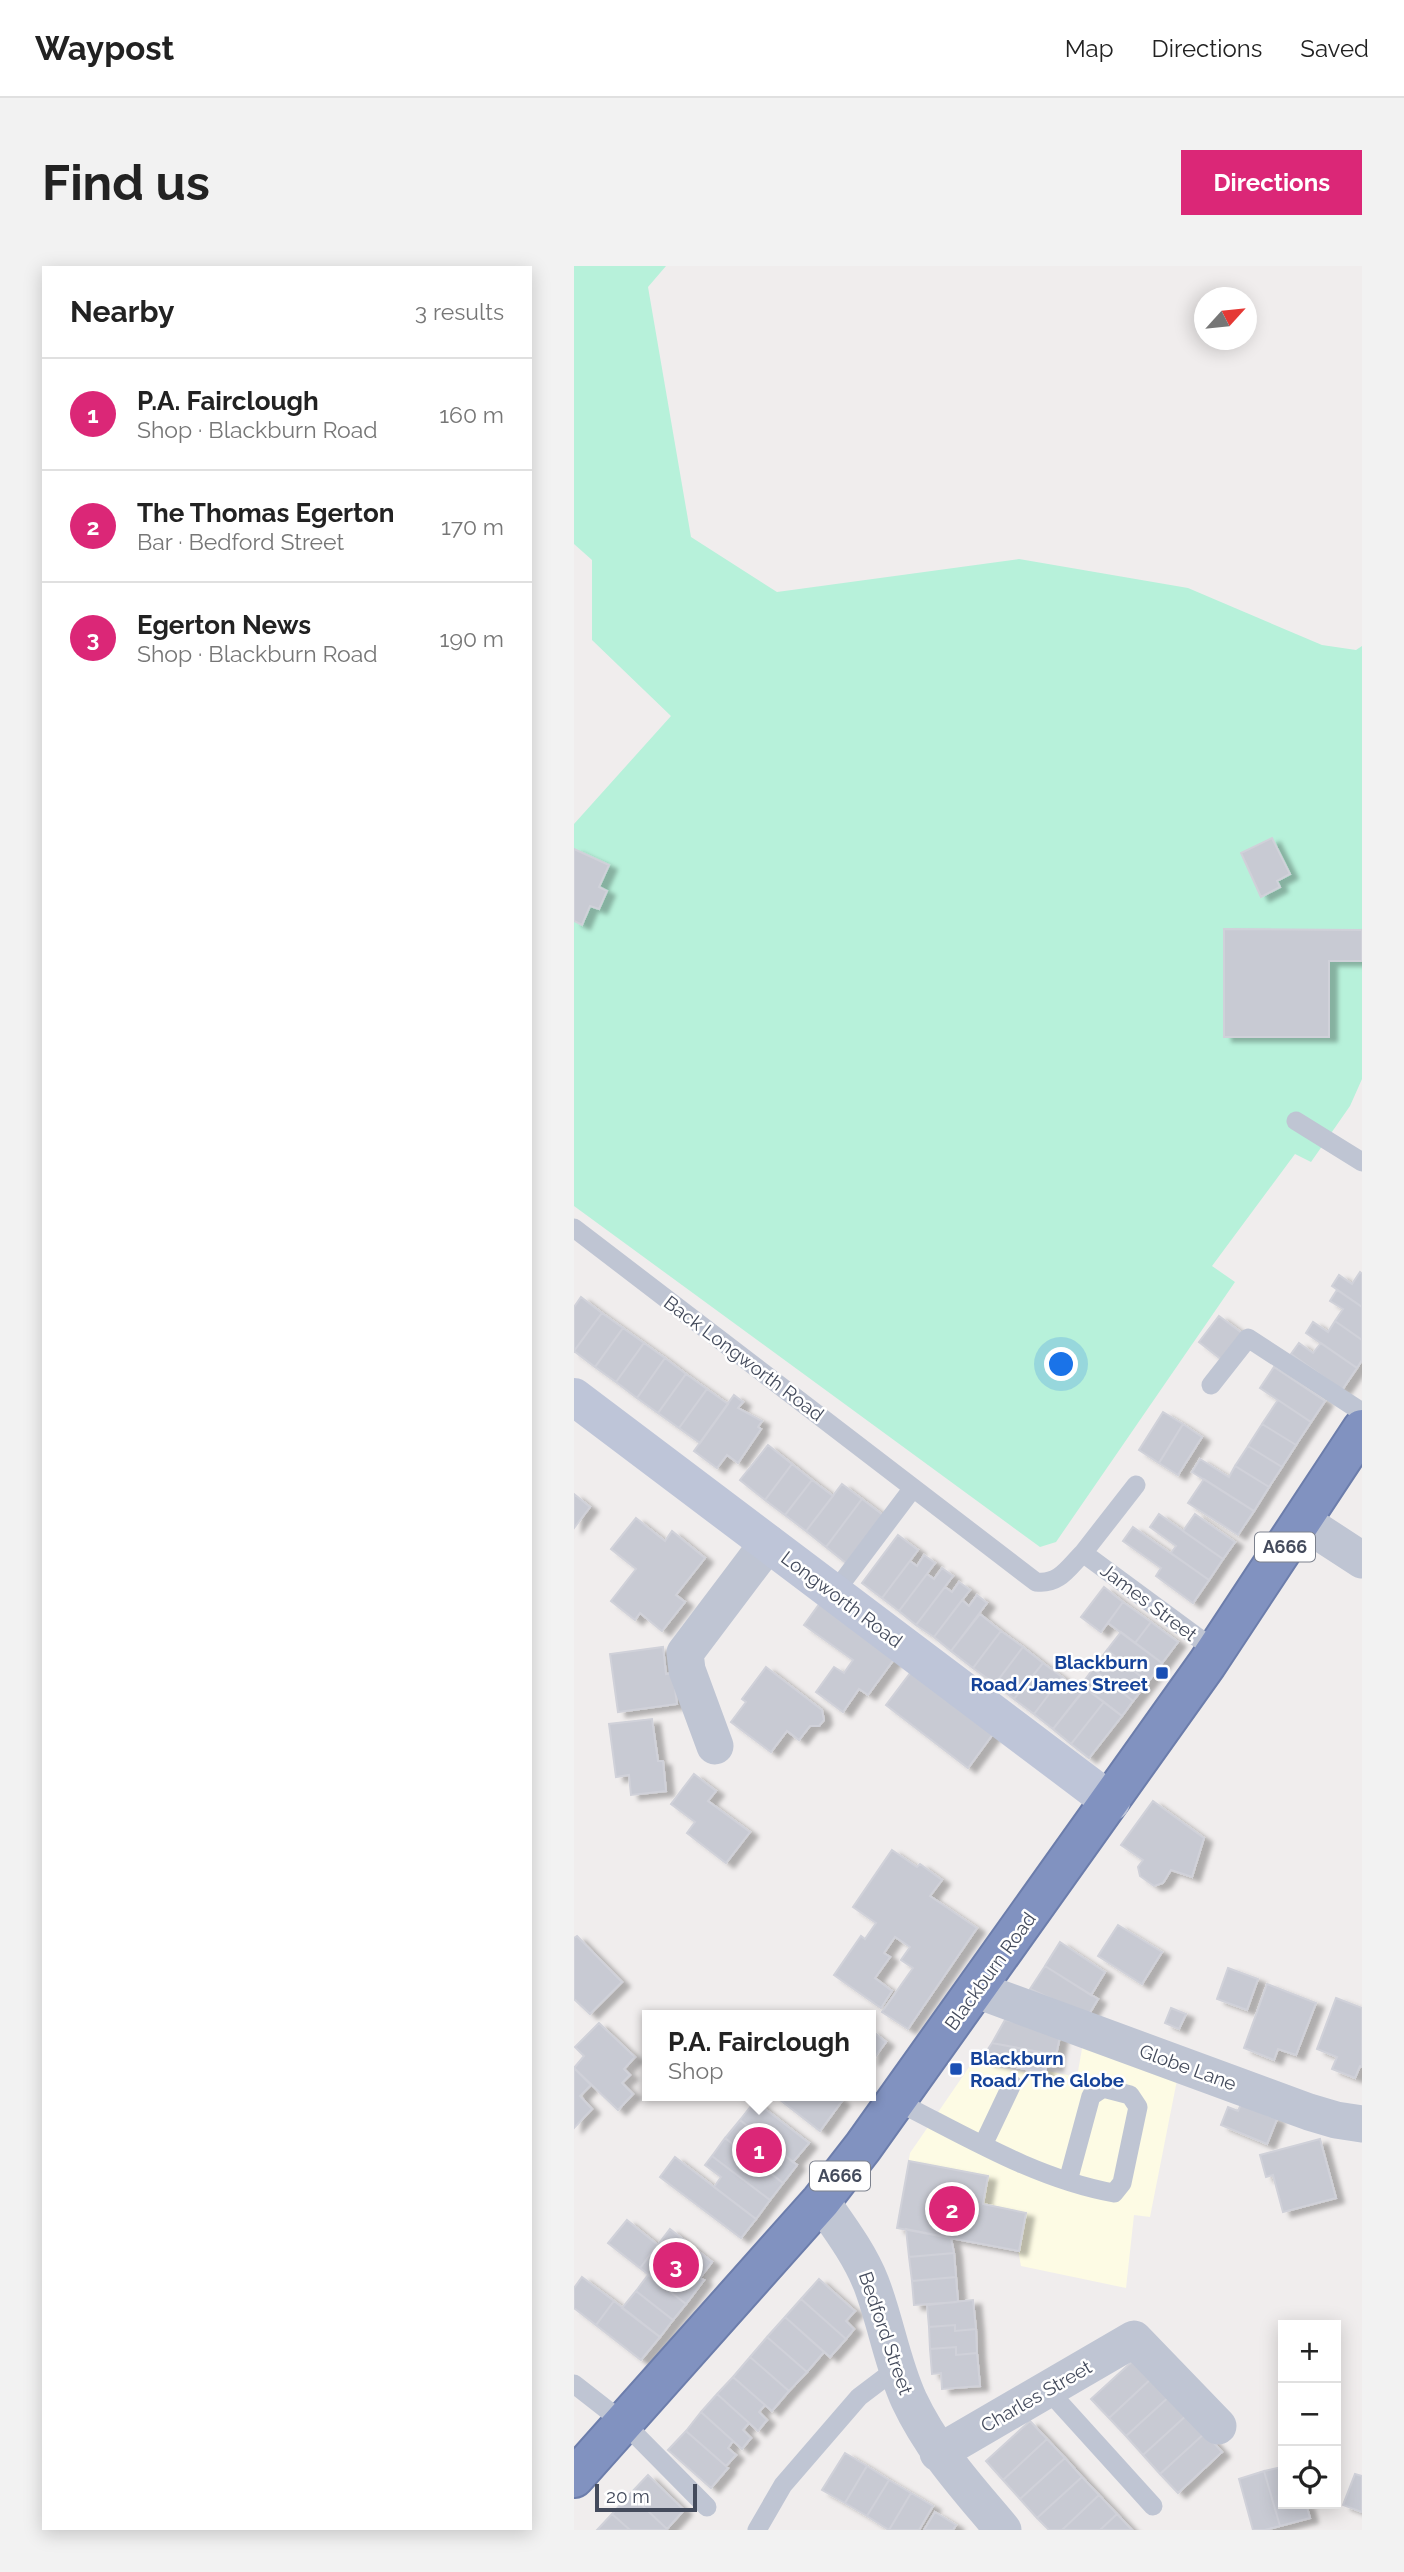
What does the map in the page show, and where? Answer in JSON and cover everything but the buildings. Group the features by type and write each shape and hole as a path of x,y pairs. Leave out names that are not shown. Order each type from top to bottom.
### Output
{"highway":[{"name":"Blackburn Road","path":"574,2478 821,2201 977,1990 1111,1802 1216,1651 1362,1429"}],"street":[{"name":"Longworth Road","path":"574,1396 1111,1802"},
{"path":"1302,1521 1362,1560"},
{"path":"715,1746 687,1670 685,1653 768,1543"},
{"name":"Globe Lane","path":"977,1990 1309,2112 1362,2124"},
{"name":"Bedford Street","path":"821,2201 857,2255 871,2284 896,2369 910,2402 938,2453 1003,2530"},
{"name":"Charles Street","path":"938,2453 1134,2339 1218,2426"}],"lane":[{"path":"1296,1121 1362,1162"},
{"name":"Back Longworth Road","path":"574,1228 1036,1582 1047,1584 1058,1579"},
{"path":"1211,1385 1248,1338 1362,1412"},
{"name":"James Street","path":"1058,1579 1083,1553 1136,1485"},
{"path":"834,1593 913,1488"},
{"name":"James Street","path":"1083,1553 1216,1651"},
{"path":"983,2145 1012,2084"},
{"path":"896,2101 1026,2166 1089,2189 1114,2193 1122,2183 1138,2107 1130,2095 1103,2088 1091,2096 1068,2181"},
{"path":"757,2530 783,2485 851,2406 896,2369"},
{"path":"574,2384 624,2423 707,2507"},
{"path":"1047,2389 1153,2506"}],"shaded area":[{"path":"1083,2043 1177,2080 1150,2217 1134,2215 1126,2288 1021,2266 1018,2250 897,2228 910,2153 976,2057 984,2064 1047,2077 1048,2071 1077,2077"}],"green space":[{"path":"574,266 666,266 648,287 691,537 777,592 1019,559 1188,588 1322,645 1356,650 1362,646 1362,1079 1350,1106 1311,1162 1295,1154 1212,1266 1235,1282 1056,1542 1040,1547 574,1206 574,824 671,716 592,640 592,560 574,544"}],"place":[{"name":"Blackburn Road/James Street","path":"1162,1673"},
{"name":"Blackburn Road/The Globe","path":"956,2069"},
{"name":"P.A. Fairclough","path":"759,2150"},
{"name":"The Thomas Egerton","path":"952,2209"},
{"name":"Egerton News","path":"676,2265"}]}
